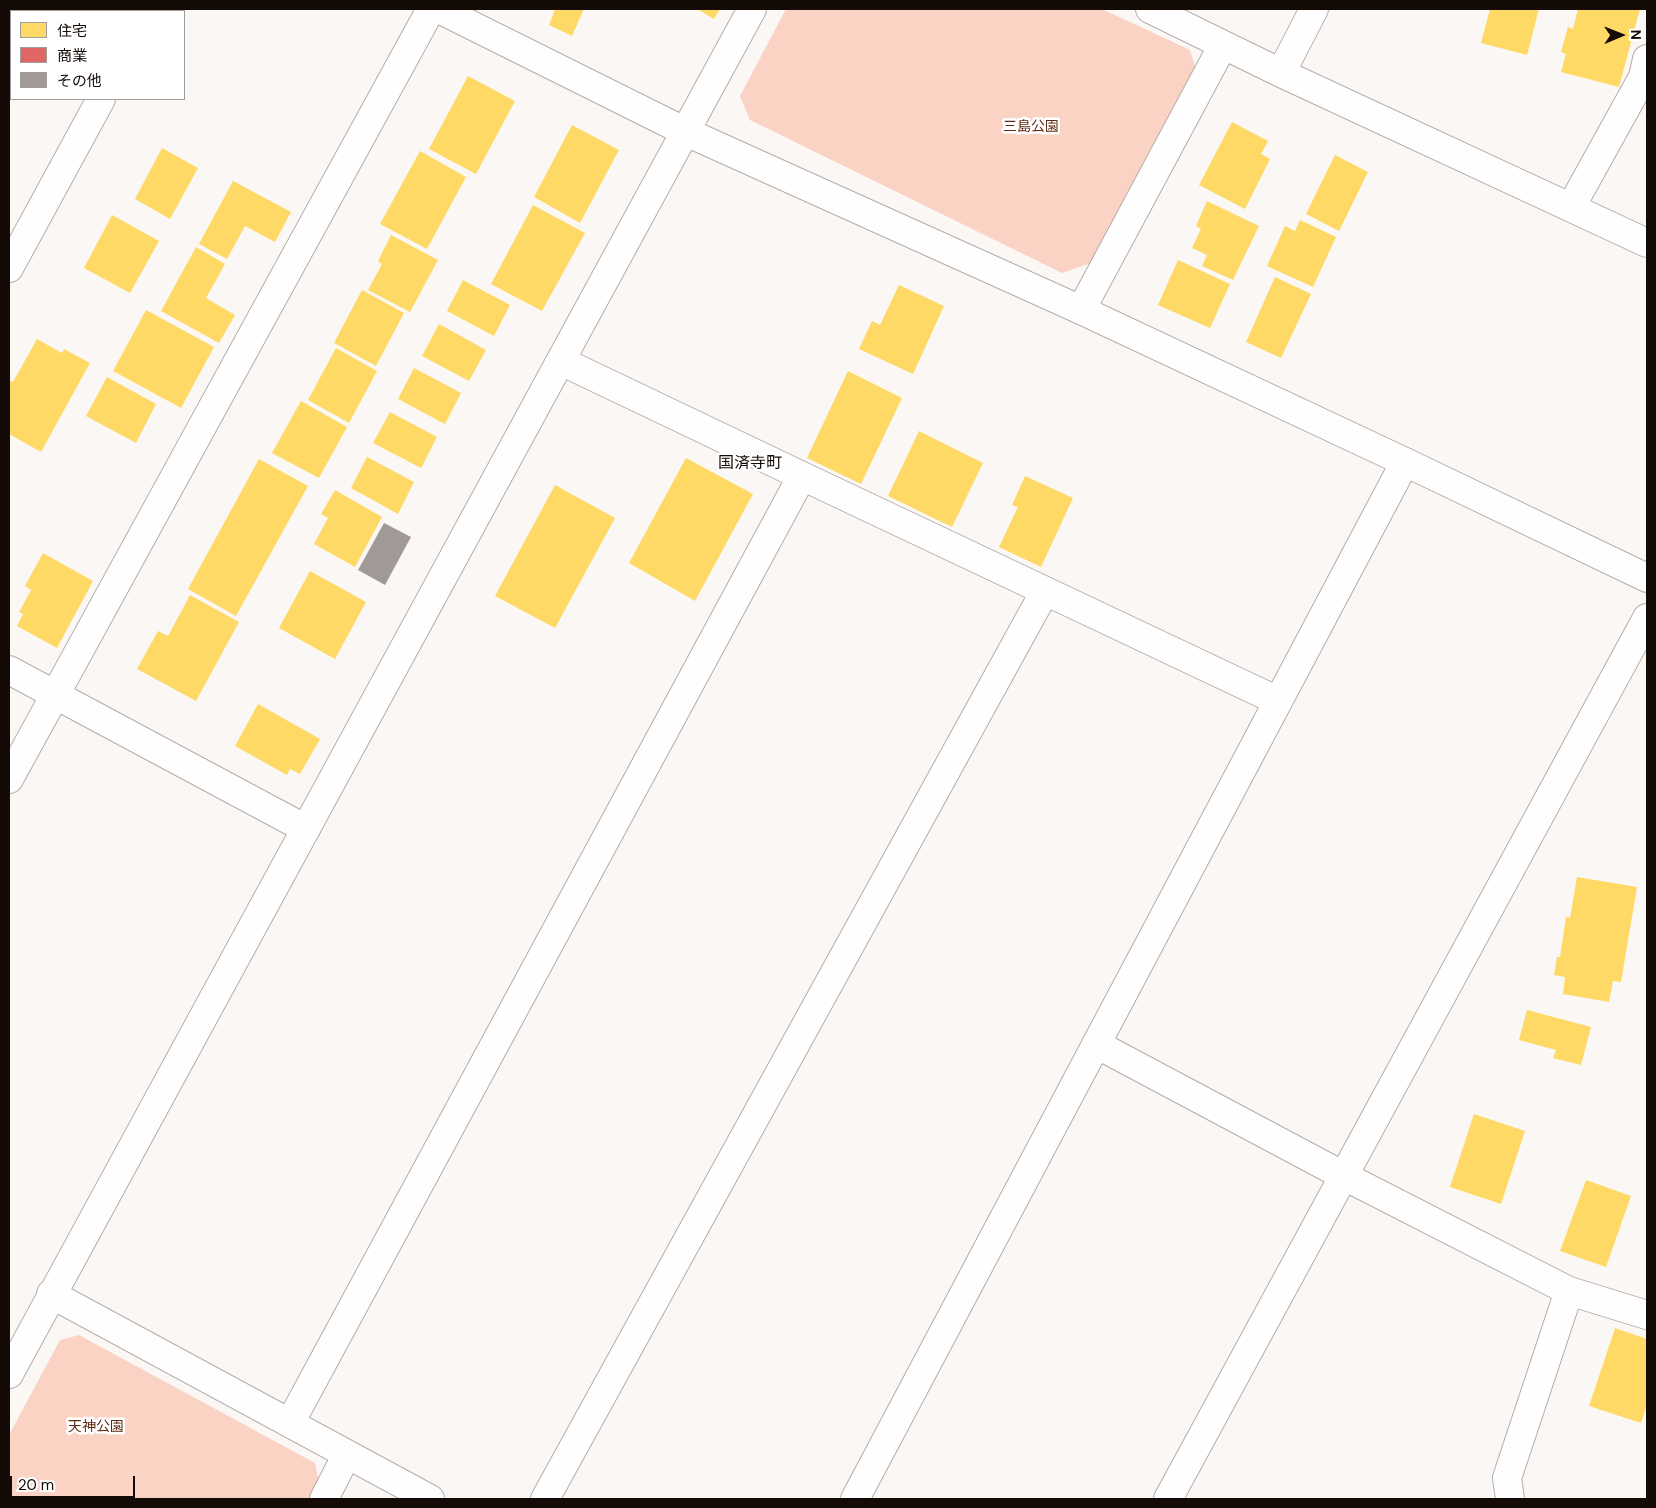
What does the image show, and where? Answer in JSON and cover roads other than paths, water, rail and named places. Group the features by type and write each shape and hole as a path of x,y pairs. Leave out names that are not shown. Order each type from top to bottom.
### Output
{"street":[{"path":"9,779 431,9"},
{"path":"439,9 684,131 1081,310 1647,578"},
{"path":"9,1374 752,9"},
{"path":"1150,9 1281,73 1647,243"},
{"path":"1281,73 1314,9"},
{"path":"1081,310 1223,45"},
{"path":"1571,207 1643,77 1647,59"},
{"path":"9,268 100,100"},
{"path":"561,361 1278,701"},
{"path":"855,1499 1405,462"},
{"path":"290,1423 802,476"},
{"path":"545,1499 1045,590"},
{"path":"1168,1499 1647,618"},
{"path":"9,670 306,829"},
{"path":"1096,1044 1344,1176 1570,1291 1647,1315"},
{"path":"1510,1499 1507,1478 1570,1291"},
{"path":"51,1294 430,1499"},
{"path":"324,1499 347,1454"}],"district":[{"name":"国済寺町","path":"750,464"}],"park label":[{"name":"三島公園","path":"1031,127"},
{"name":"天神公園","path":"96,1427"}]}
